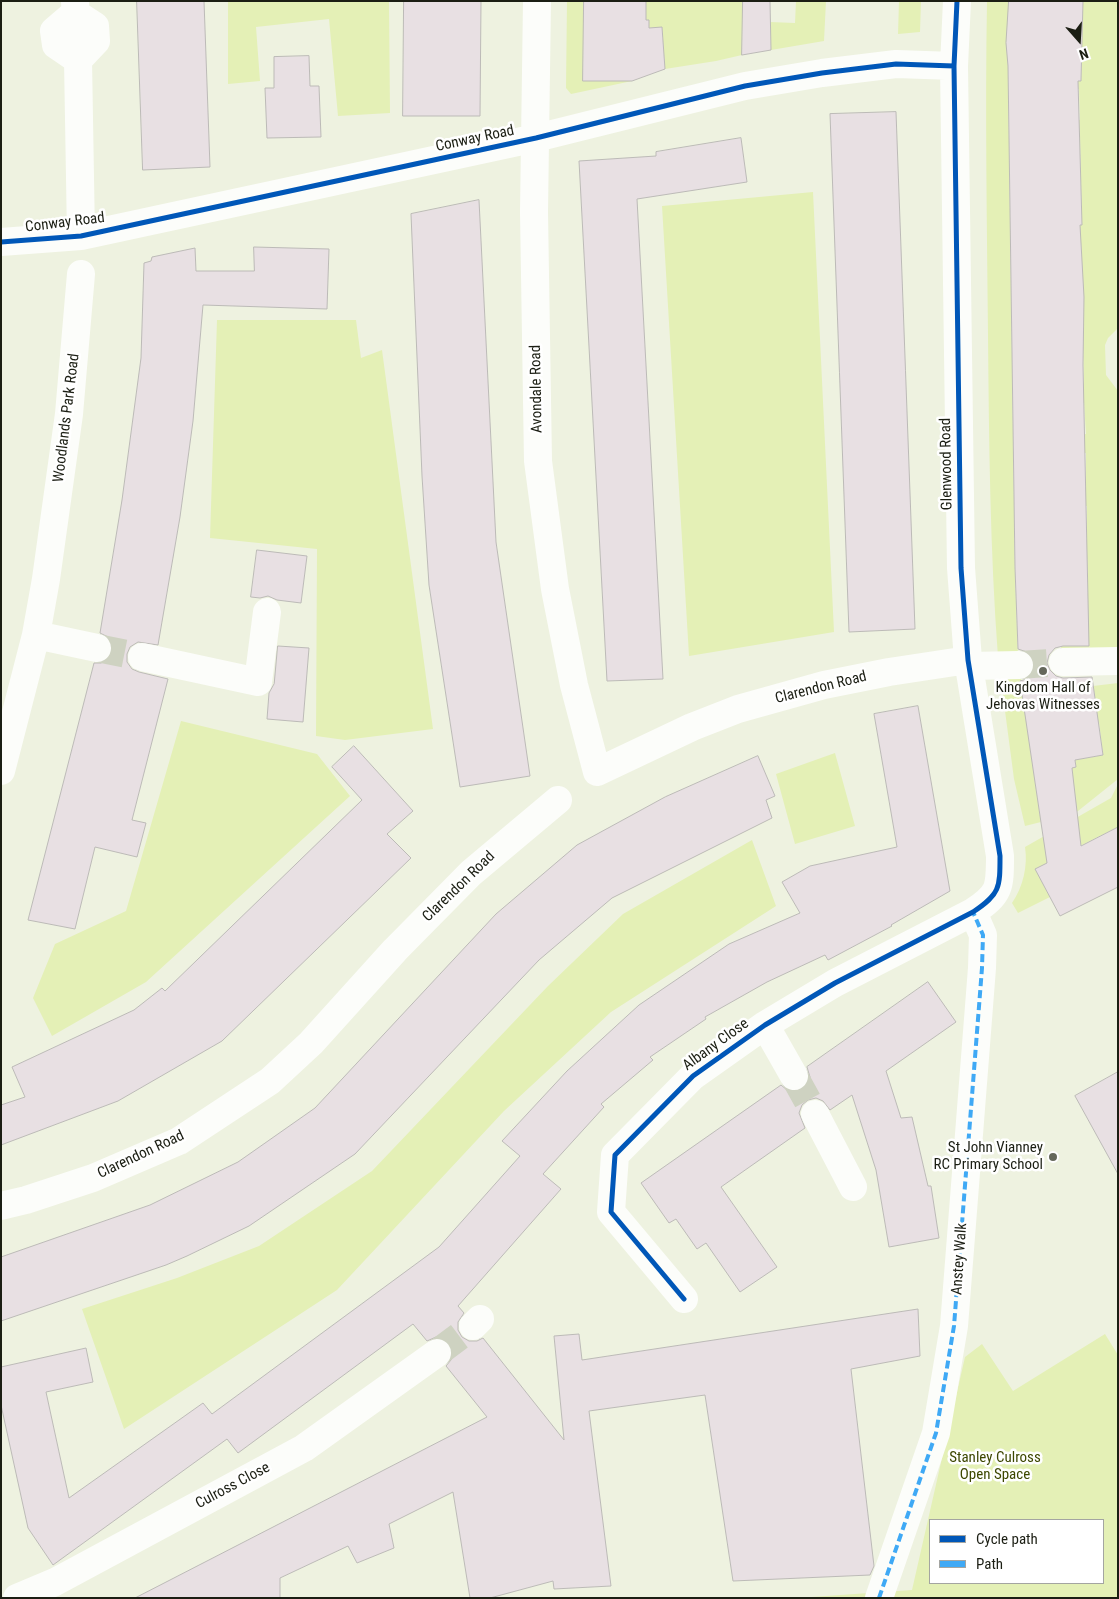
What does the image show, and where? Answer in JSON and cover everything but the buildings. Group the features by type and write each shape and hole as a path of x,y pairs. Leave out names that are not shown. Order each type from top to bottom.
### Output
{"street":[{"name":"Avondale Road","path":"537,1 534,212 538,461 555,590 574,685 597,772"},
{"name":"Glenwood Road","path":"957,1 954,66 961,568 968,663 1000,856 1000,883 989,901 972,912"},
{"path":"75,7 54,31 56,45 78,60 81,236"},
{"name":"Conway Road","path":"1,242 81,236 536,138 736,88 822,73 896,64 954,66"},
{"name":"Woodlands Park Road","path":"1,771 10,701 36,635 46,579 70,414 81,274"},
{"path":"142,657 258,682 267,612"},
{"path":"36,635 97,648"},
{"path":"1064,662 1118,661"},
{"name":"Clarendon Road","path":"597,772 692,727 738,709 824,685 890,672 968,663 1019,664"},
{"name":"Clarendon Road","path":"1,1206 93,1178 178,1140 270,1081 311,1043 395,950 471,873 558,800"},
{"name":"Albany Close","path":"684,1299 611,1212 615,1155 693,1076 765,1025 835,983 972,912"},
{"name":"Anstey Walk","path":"879,1598 936,1432 954,1326 982,968 983,936 972,912"},
{"path":"765,1025 794,1076"},
{"path":"815,1114 853,1187"},
{"name":"Culross Close","path":"16,1598 55,1582 304,1448 437,1353"}],"green space":[{"path":"228,1 389,1 390,113 338,116 329,19 256,27 260,81 228,84"},
{"path":"567,1 584,1 583,81 632,81 571,94 566,88"},
{"path":"646,1 743,1 742,55 665,69 662,28 649,28 649,20 646,20"},
{"path":"796,1 826,1 824,41 771,50 770,22 795,23"},
{"path":"899,1 921,1 920,32 898,34"},
{"path":"987,1 1009,1 1008,66 1015,575 1018,656 998,657 989,456 986,168"},
{"path":"1083,1 1118,1 1118,328 1108,338 1105,345 1106,375 1118,391 1118,654 1061,656 1061,640 1088,592 1087,559 1060,540 1087,540 1087,506 1059,506 1059,489 1086,487 1086,453 1058,453 1057,436 1086,434 1084,403 1057,403 1056,384 1084,383 1083,349 1056,331 1084,330 1081,243 1054,244 1054,226 1082,225 1080,137 1053,138 1053,120 1080,120 1079,89 1052,88 1052,80 1081,81"},
{"path":"813,192 834,632 689,656 662,206"},
{"path":"217,320 356,320 361,358 382,350 433,729 345,740 316,736 317,549 210,538"},
{"path":"1020,671 1041,822 1025,826 1014,779 1000,673"},
{"path":"1118,683 1118,779 1073,815 1072,768 1076,767 1075,760 1103,755 1099,722 1069,725 1096,703 1093,686"},
{"path":"181,721 317,754 350,796 146,982 52,1036 33,998 55,944 126,911"},
{"path":"835,753 855,826 795,844 776,774"},
{"path":"1118,784 1118,827 1070,851 1041,879 1050,897 1018,913 1012,903 1024,876 1026,862 1025,847 1111,798"},
{"path":"752,840 776,906 611,1012 504,1111 337,1290 124,1429 82,1309 177,1278 259,1246 372,1171 548,986 623,914"},
{"name":"Stanley Culross Open Space","path":"1105,1334 1118,1355 1118,1598 797,1598 912,1590 965,1357 982,1344 1013,1391"}],"tunnel":[{"path":"97,648 142,657"},
{"path":"1019,665 1063,662"},
{"path":"794,1076 815,1114"},
{"path":"437,1353 473,1326"}],"marked path":[{"path":"879,1598 936,1433 954,1326 982,968 983,935 973,912"}],"cycle path":[{"path":"684,1299 611,1212 615,1155 693,1076 765,1025 835,983 973,912 989,900 999,883 1000,856 968,660 961,568 954,66 957,1"},
{"path":"1,242 81,236 536,138 745,86 822,73 896,64 954,66"}],"place":[{"name":"Kingdom Hall of Jehovas Witnesses","path":"1043,671"},
{"name":"St John Vianney RC Primary School","path":"1053,1157"}]}
